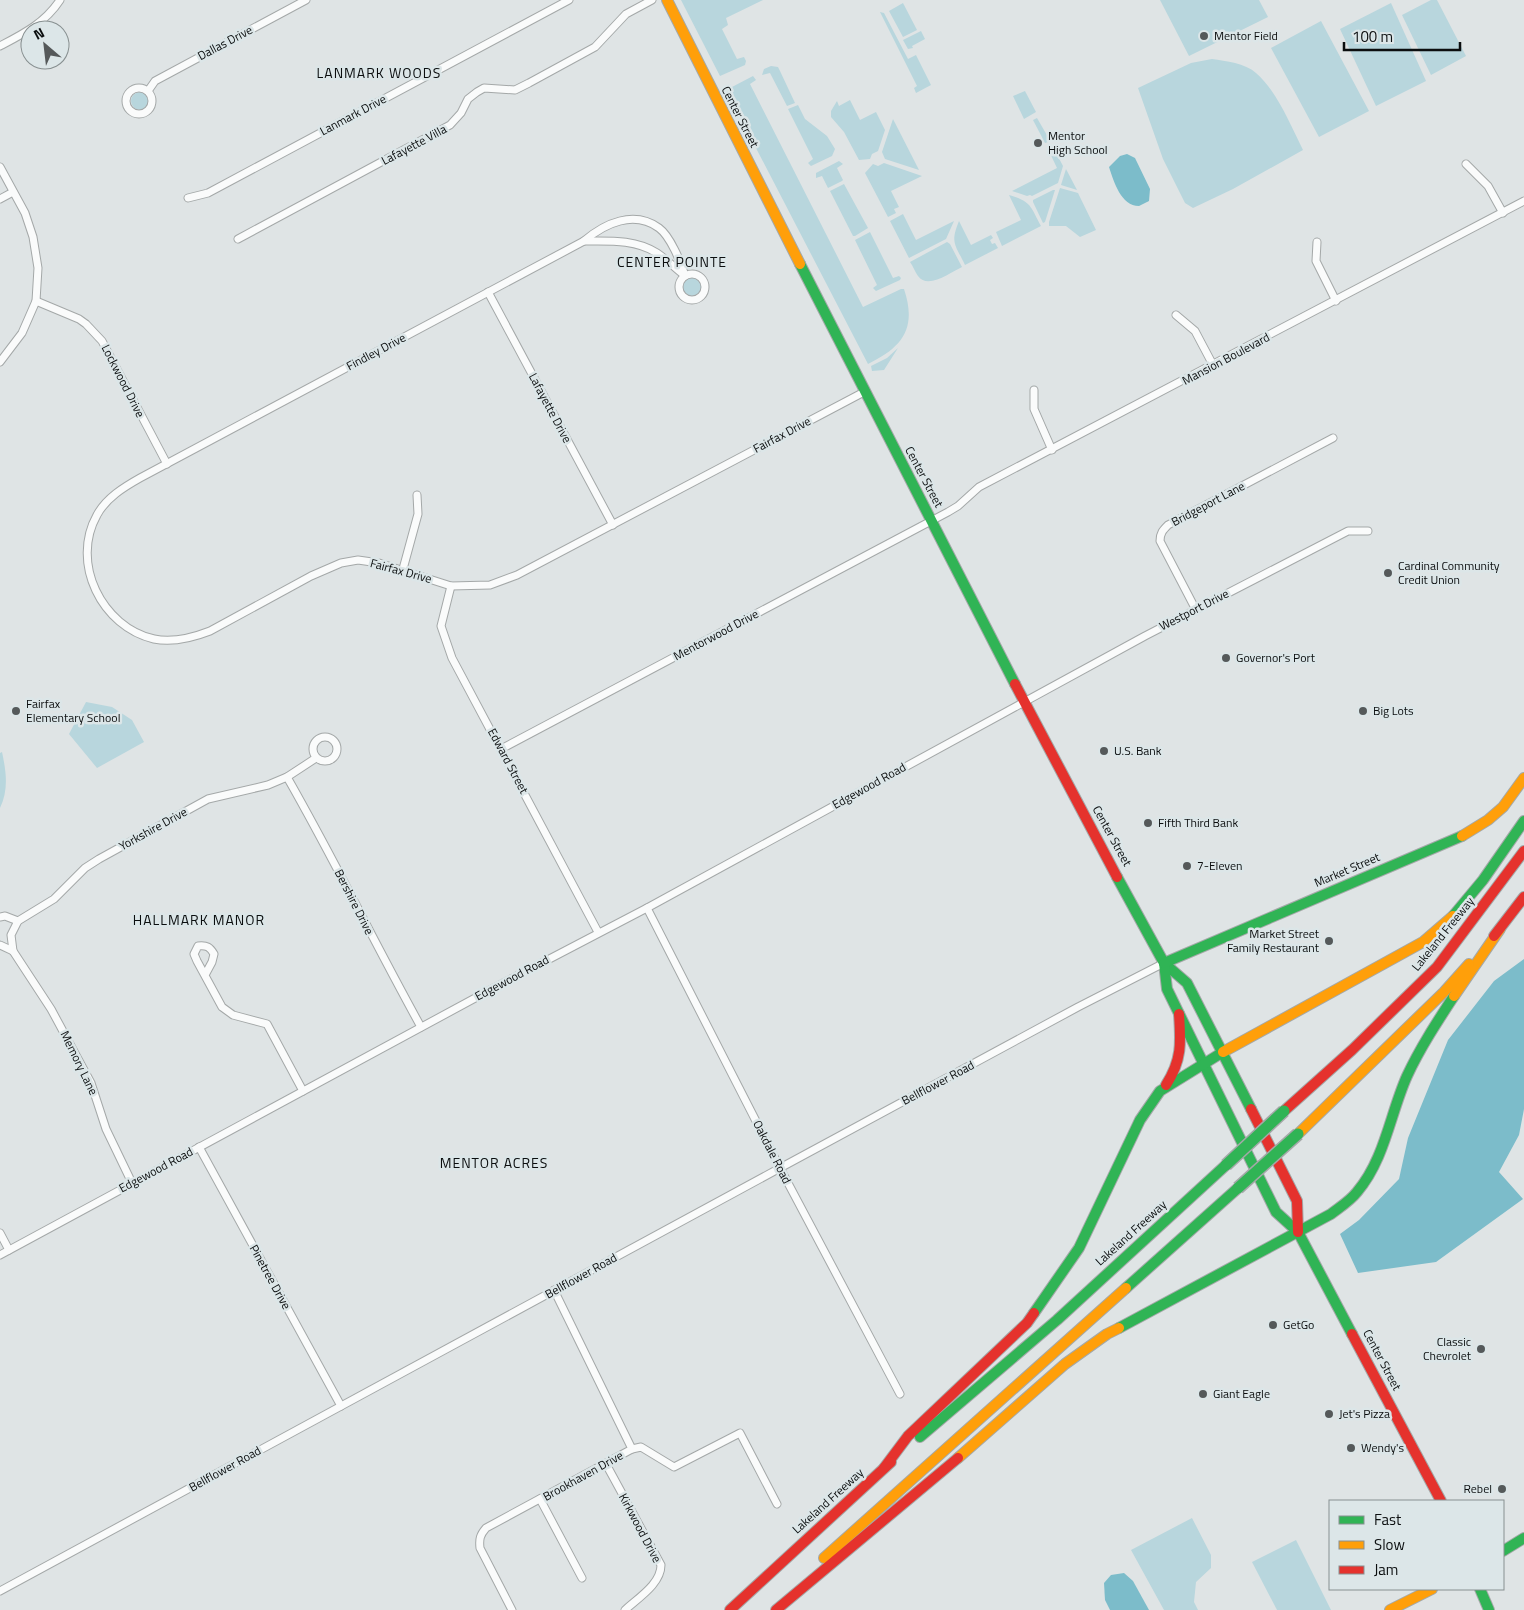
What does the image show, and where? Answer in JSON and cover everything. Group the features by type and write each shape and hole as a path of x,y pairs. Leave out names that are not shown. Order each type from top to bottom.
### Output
{"main road":[{"name":"Center Street","path":"667,0 703,75 864,392 1055,761 1164,963 1167,990 1276,1212 1298,1232 1440,1500"},
{"name":"Market Street","path":"1164,963 1463,836 1504,807 1524,778"},
{"path":"884,1468 908,1436 1027,1323 1054,1286 1079,1248 1140,1120 1155,1096 1165,1087 1223,1052 1423,942 1436,933 1452,920 1479,887 1524,820"},
{"name":"Lakeland Freeway","path":"730,1610 884,1468 1056,1320 1352,1050 1437,967 1524,851"},
{"path":"776,1610 949,1465 1065,1364 1107,1334 1331,1214 1348,1202 1362,1187 1373,1170 1408,1076 1425,1043 1500,929 1524,897"},
{"path":"766,1610 1298,1134 1444,992 1500,929"},
{"name":"Center Street","path":"1164,963 1187,983 1223,1052 1297,1201 1298,1232"},
{"path":"1165,1087 1175,1072 1179,1059 1181,1039 1179,1014"},
{"path":"1504,1550 1524,1538"},
{"path":"1390,1610 1430,1590"},
{"path":"1480,1590 1489,1610"}],"street":[{"path":"0,46 37,25 60,0"},
{"name":"Dallas Drive","path":"148,91 154,81 306,0"},
{"name":"Lanmark Drive","path":"188,198 208,193 569,0"},
{"name":"Lafayette Villa","path":"238,239 450,125 461,113 468,99 484,88 515,90 595,47 626,14 652,0"},
{"path":"1466,164 1488,186 1503,213"},
{"path":"0,167 25,213 34,237 38,268 36,301 22,333 0,362"},
{"path":"0,200 14,192"},
{"name":"Mansion Boulevard","path":"931,521 958,506 979,487 1524,201"},
{"name":"Findley Drive","path":"167,464 584,241 592,234 612,223 623,219 635,219 645,222 664,233 678,258 685,276 666,259 645,246 624,242 584,241"},
{"path":"1317,242 1316,261 1336,301"},
{"name":"Lafayette Drive","path":"488,292 613,525"},
{"name":"Lockwood Drive","path":"36,301 79,319 96,333 167,464"},
{"path":"1176,315 1195,330 1213,365"},
{"path":"1034,390 1034,409 1052,450"},
{"name":"Fairfax Drive","path":"167,464 125,486 97,515 89,538 87,564 97,595 113,617 132,630 153,638 167,640 195,636 210,631 311,576 341,563 358,560 379,562 451,586 490,585 518,575 864,392"},
{"name":"Bridgeport Lane","path":"1196,610 1160,541 1160,535 1163,530 1168,525 1334,438"},
{"path":"403,569 418,514 416,494"},
{"name":"Mentorwood Drive","path":"501,749 931,521"},
{"name":"Westport Drive","path":"1024,701 1348,532 1368,531"},
{"name":"Edward Street","path":"451,586 440,626 452,658 598,932"},
{"name":"Edgewood Road","path":"0,1255 132,1182 646,908 1024,701"},
{"name":"Yorkshire Drive","path":"18,921 54,898 85,868 99,859 208,799 268,785 287,777 316,758"},
{"name":"Bershire Drive","path":"287,777 324,842 374,942 421,1027"},
{"name":"Oakdale Road","path":"646,908 780,1168 900,1394"},
{"path":"0,917 5,916 18,921"},
{"name":"Memory Lane","path":"18,921 11,935 13,951 51,1009 91,1083 106,1129 132,1182"},
{"path":"0,945 13,951"},
{"name":"Bellflower Road","path":"0,1592 554,1290 1164,963"},
{"path":"204,975 222,1007 233,1015 267,1024 303,1091"},
{"name":"Pinetree Drive","path":"200,1147 341,1406"},
{"path":"0,1233 9,1250"},
{"name":"Brookhaven Drive","path":"512,1610 480,1548 479,1537 486,1528 606,1464 632,1448 554,1290"},
{"path":"632,1448 641,1447 674,1467 740,1433 777,1504"},
{"name":"Kirkwood Drive","path":"606,1464 661,1565 661,1571 656,1581 625,1610"},
{"path":"540,1499 582,1578"}],"shaded area":[{"path":"681,0 763,0 726,18 728,25 722,29 737,59 744,57 745,65 720,76"},
{"name":"Mentor Field","path":"1160,0 1259,0 1268,17 1189,56"},
{"path":"1431,0 1437,0 1466,56 1431,75 1402,15"},
{"path":"903,3 917,30 903,37 889,11"},
{"path":"1391,3 1426,81 1376,106 1340,29"},
{"path":"880,12 884,13 908,59 916,55 931,85 916,93 914,88 917,86"},
{"path":"1321,21 1369,111 1319,137 1271,48"},
{"path":"921,31 925,39 912,46 913,48 908,49 903,40"},
{"path":"1212,59 1246,67 1264,80 1283,109 1303,150 1233,189 1193,208 1185,203 1163,159 1138,88 1191,63"},
{"path":"771,66 778,67 795,103 787,106 770,73 762,75 764,69"},
{"path":"753,76 756,80 750,84 863,307 904,289 909,315 904,335 890,351 868,364 727,92 732,87"},
{"path":"1025,91 1036,112 1024,119 1013,96"},
{"path":"136,92 144,92 149,97 147,108 136,110 131,105 131,97"},
{"path":"850,100 860,120 876,112 885,130 878,151 872,154 870,159 859,160 844,132 831,117 831,111 837,101 839,106"},
{"path":"798,105 805,119 827,136 835,149 832,156 811,166 808,163 813,159 788,109"},
{"path":"1037,118 1048,137 1048,142 1045,143 1033,120"},
{"path":"893,119 919,170 885,159 882,152"},
{"path":"1052,145 1063,166 1058,183 1032,196 1012,191 1057,168 1047,147"},
{"path":"839,161 843,164 837,168 843,180 828,188 822,176 816,178 816,173"},
{"path":"884,163 922,176 891,191 899,207 894,209 896,213 888,217 865,173 873,164 878,166"},
{"path":"1066,169 1077,190 1061,185"},
{"path":"844,184 868,228 855,236 853,236 830,191"},
{"path":"1060,188 1078,193 1096,230 1080,237 1066,226 1049,226"},
{"path":"1055,190 1045,222 1043,223 1033,200"},
{"path":"1009,195 1022,200 1030,206 1041,226 1002,246 996,232 1021,220"},
{"path":"903,214 916,240 954,221 946,239 909,258 890,221"},
{"path":"959,221 971,245 991,235 993,238 990,240 992,244 995,243 998,248 965,265 956,248 954,239"},
{"path":"870,232 893,278 899,276 901,278 876,291 873,288 877,285 855,240"},
{"path":"947,242 950,244 962,267 940,279 933,281 922,280 910,262"},
{"path":"692,277 700,280 703,288 700,296 692,299 684,296 681,288 684,280"},
{"path":"898,348 884,370 872,371 871,366 887,358"},
{"path":"86,702 112,707 132,720 144,742 97,768 69,734"},
{"path":"2,752 6,787 0,808 0,753"},
{"path":"1192,1518 1211,1555 1211,1568 1196,1582 1194,1602 1198,1610 1164,1610 1131,1550"},
{"path":"1296,1540 1331,1610 1277,1610 1252,1562"}],"water":[{"path":"1127,154 1135,158 1150,189 1149,201 1139,206 1127,202 1123,198 1109,167 1120,156"},
{"path":"1524,959 1524,1109 1519,1135 1499,1172 1523,1199 1436,1262 1358,1273 1340,1234 1359,1220 1399,1179 1408,1138 1448,1040 1494,981"},
{"path":"1124,1573 1133,1581 1149,1610 1110,1610 1105,1600 1104,1583 1111,1575"}],"traffic: fast":[{"path":"800,264 1015,684"},
{"path":"1453,916 1483,880 1524,821"},
{"path":"1164,963 1462,836"},
{"path":"1117,877 1164,963 1187,983 1251,1109"},
{"path":"1164,963 1167,989 1276,1212 1298,1232 1352,1334"},
{"path":"1119,1328 1331,1214 1351,1198 1366,1179 1381,1151 1401,1091 1412,1066 1454,996"},
{"path":"1034,1313 1079,1248 1140,1120 1160,1091 1223,1052"},
{"path":"1226,1165 1284,1111"},
{"path":"1238,1188 1298,1134"},
{"path":"920,1437 1057,1320 1226,1165"},
{"path":"1126,1288 1238,1188"},
{"path":"1504,1550 1524,1538"},
{"path":"1480,1590 1489,1610"}],"traffic: slow":[{"path":"667,0 800,264"},
{"path":"1462,836 1488,820 1503,807 1524,778"},
{"path":"1223,1052 1423,942 1453,916"},
{"path":"1454,996 1500,929"},
{"path":"1298,1134 1444,992 1469,964"},
{"path":"824,1558 1126,1288"},
{"path":"958,1458 1065,1364 1107,1334 1119,1328"},
{"path":"1390,1610 1430,1590"}],"traffic: jam":[{"path":"1015,684 1117,877"},
{"path":"1284,1111 1352,1050 1437,967 1524,851"},
{"path":"1494,936 1524,897"},
{"path":"1166,1085 1178,1059 1179,1014"},
{"path":"1251,1109 1297,1201 1298,1232"},
{"path":"884,1468 908,1436 1027,1323 1034,1313"},
{"path":"1352,1334 1440,1500"},
{"path":"776,1610 958,1458"},
{"path":"730,1610 891,1462"}],"place":[{"name":"Mentor Field","path":"1204,36"},
{"name":"Mentor High School","path":"1038,143"},
{"name":"Cardinal Community Credit Union","path":"1388,573"},
{"name":"Governor's Port","path":"1226,658"},
{"name":"Fairfax Elementary School","path":"16,711"},
{"name":"Big Lots","path":"1363,711"},
{"name":"U.S. Bank","path":"1104,751"},
{"name":"Fifth Third Bank","path":"1148,823"},
{"name":"7-Eleven","path":"1187,866"},
{"name":"Market Street Family Restaurant","path":"1329,941"},
{"name":"GetGo","path":"1273,1325"},
{"name":"Classic Chevrolet","path":"1481,1349"},
{"name":"Giant Eagle","path":"1203,1394"},
{"name":"Jet's Pizza","path":"1329,1414"},
{"name":"Wendy's","path":"1351,1448"},
{"name":"Rebel","path":"1502,1489"}],"district":[{"name":"LANMARK WOODS","path":"379,73"},
{"name":"CENTER POINTE","path":"672,262"},
{"name":"HALLMARK MANOR","path":"199,920"},
{"name":"MENTOR ACRES","path":"494,1163"}]}
